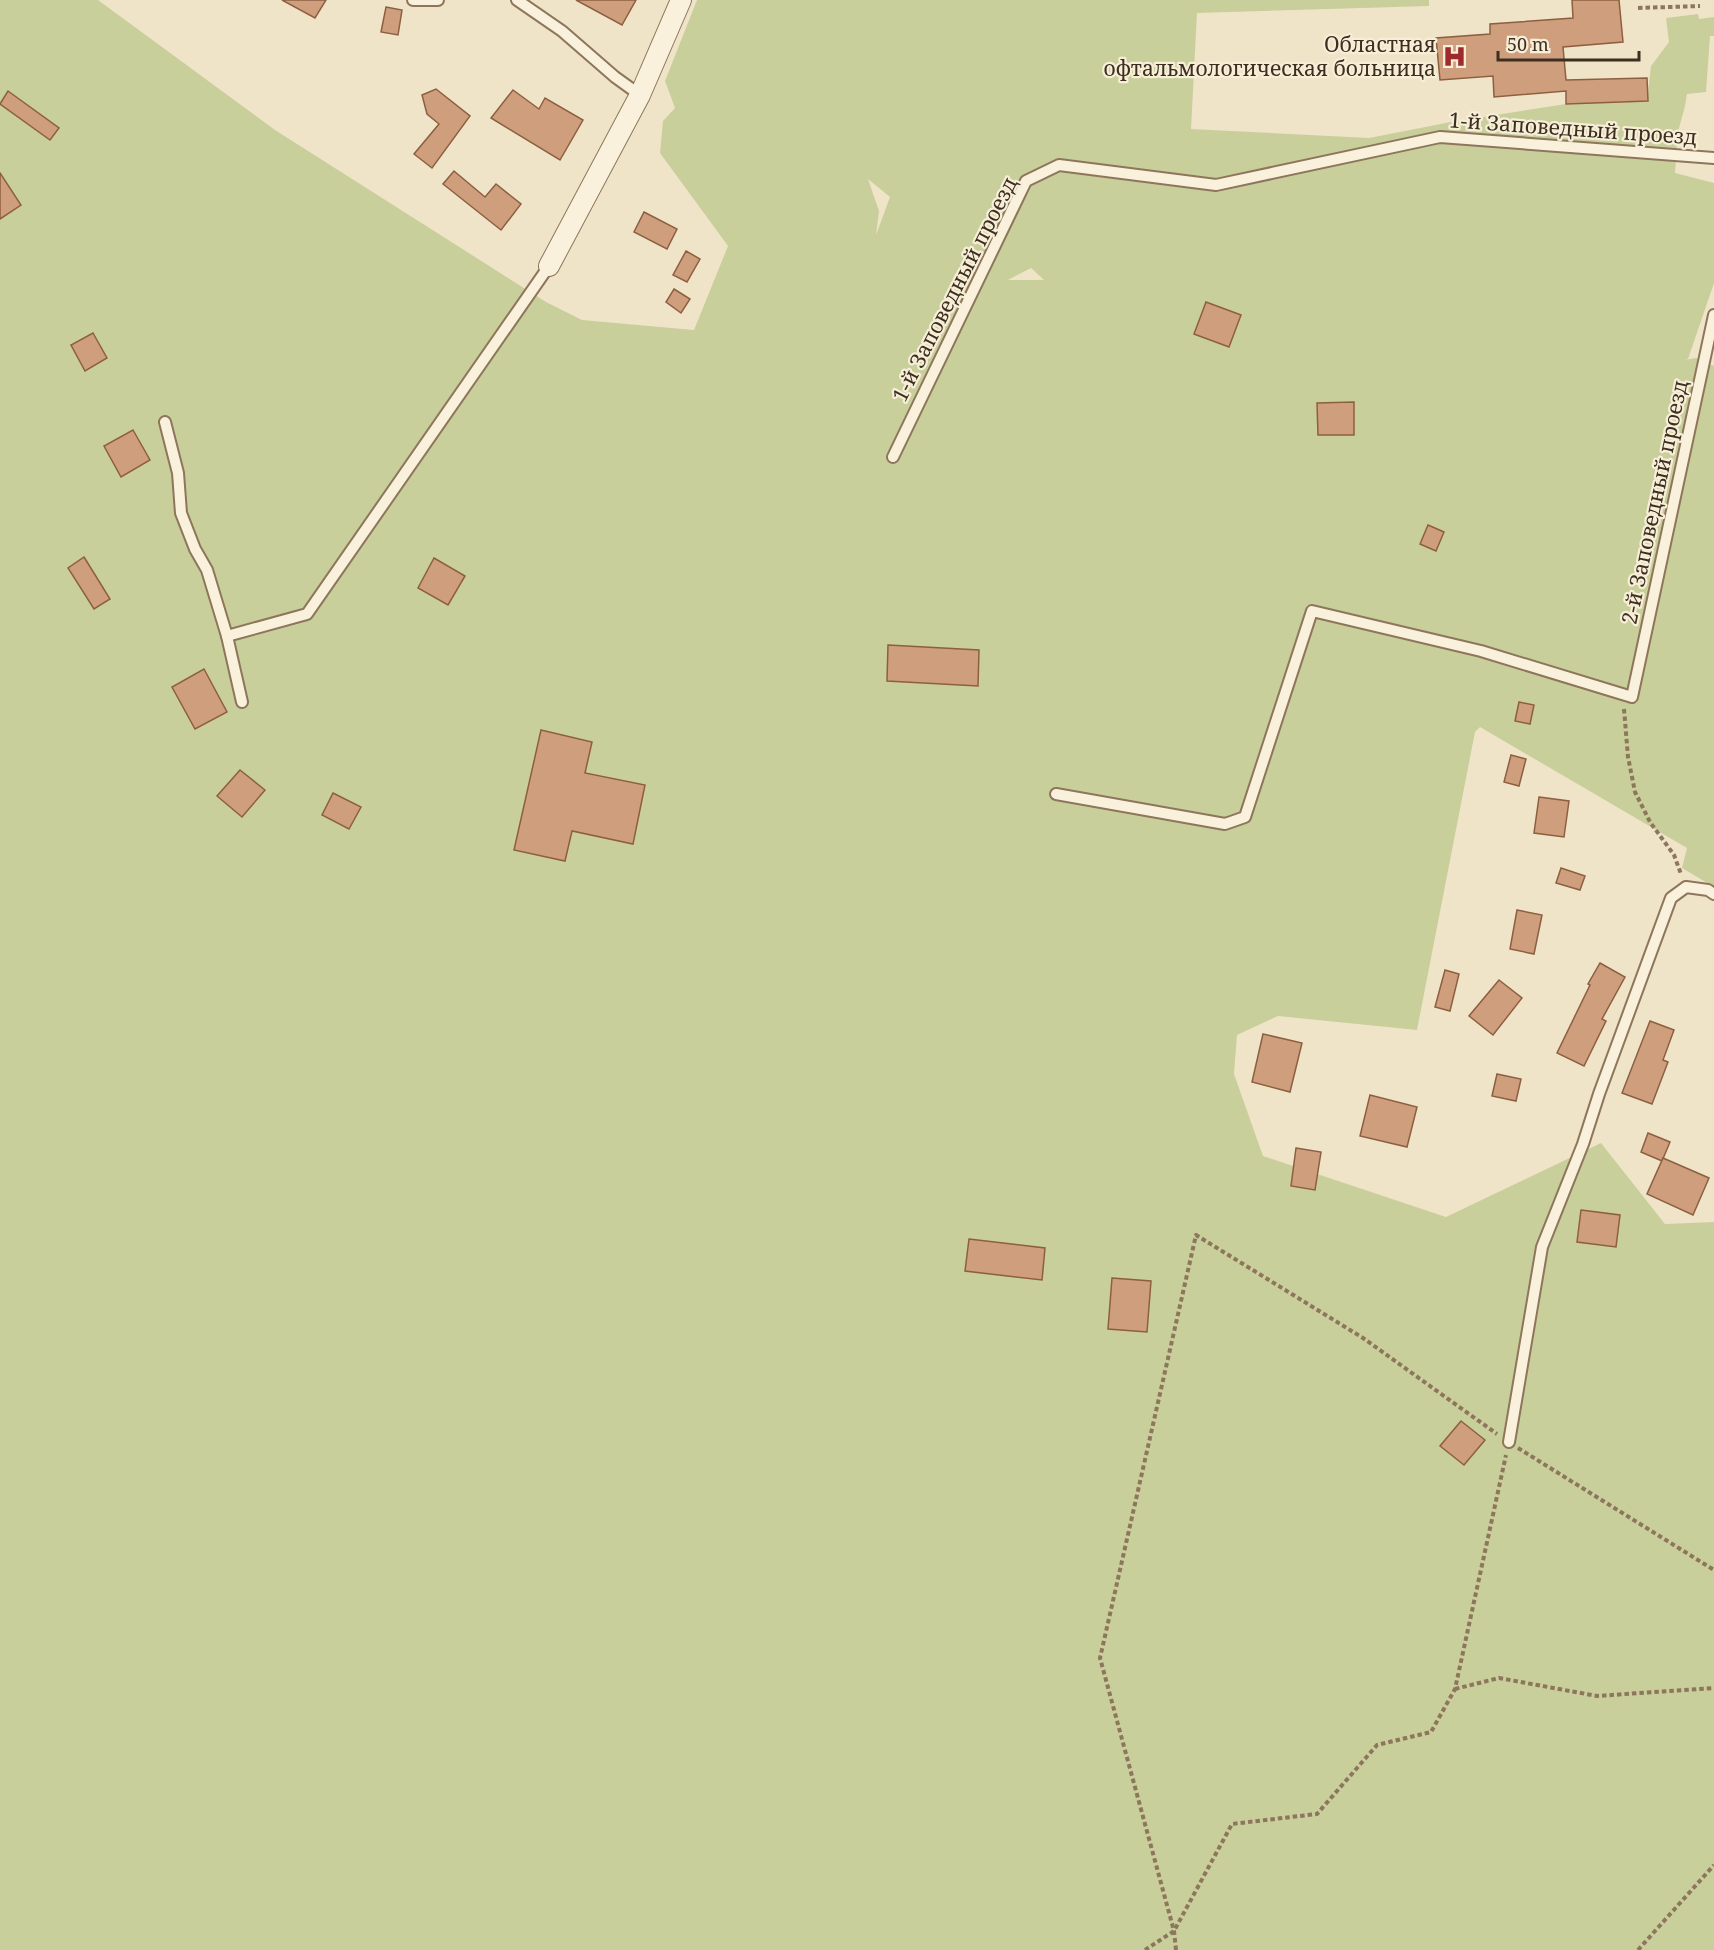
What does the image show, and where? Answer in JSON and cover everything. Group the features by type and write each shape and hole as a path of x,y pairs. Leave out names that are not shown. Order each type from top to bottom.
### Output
{"street":[{"path":"549,266 640,95 681,0"}],"lane":[{"path":"413,0 438,0"},
{"path":"517,0 562,31 615,77 640,95"},
{"name":"1-й Заповедный проезд","path":"893,457 1026,181 1059,165 1216,185 1440,137 1714,158"},
{"path":"227,636 307,614 549,266"},
{"name":"2-й Заповедный проезд","path":"1632,697 1714,315"},
{"path":"165,422 178,473 181,513 195,549 207,570 227,636 242,702"},
{"path":"1056,794 1225,824 1245,817 1312,610 1481,651 1632,697"},
{"path":"1509,1442 1542,1247 1583,1144 1671,898 1686,887 1708,890 1714,894"}],"path":[{"path":"1638,8 1700,6"},
{"path":"1632,697 1623,706 1628,757 1635,792 1650,822 1674,855 1686,887"},
{"path":"1176,1950 1174,1931 1100,1658 1196,1235 1363,1338 1509,1442 1714,1570"},
{"path":"1145,1950 1174,1931 1232,1824 1317,1814 1377,1745 1431,1731 1455,1689 1509,1442"},
{"path":"1455,1689 1499,1678 1597,1696 1714,1688"},
{"path":"1638,1950 1714,1865"}],"green space":[{"path":"0,0 98,0 275,130 546,302 582,320 694,330 728,246 660,153 663,121 675,108 665,81 697,0 1429,0 1429,6 1197,13 1191,129 1369,138 1451,122 1566,104 1647,101 1651,66 1669,42 1666,18 1698,14 1699,19 1714,17 1714,36 1710,36 1706,92 1687,94 1678,132 1675,173 1714,183 1714,283 1688,359 1685,360 1696,358 1714,366 1714,887 1682,868 1687,848 1480,727 1475,732 1417,1030 1278,1016 1237,1035 1234,1074 1263,1156 1446,1217 1601,1143 1665,1224 1714,1222 1714,1950 0,1950","holes":["868,179 890,197 876,235 879,211","1031,268 1044,280 1008,280"]}],"building":[{"path":"282,0 326,0 315,18"},
{"path":"576,0 636,0 622,25"},
{"path":"1572,0 1619,0 1623,42 1563,47 1566,80 1647,78 1648,101 1566,104 1566,91 1494,97 1493,76 1440,80 1436,38 1490,34 1490,24 1573,18"},
{"path":"386,7 402,10 398,35 381,32"},
{"path":"436,89 470,116 432,168 414,154 439,124 427,114 422,95"},
{"path":"513,90 539,109 545,98 583,120 560,160 491,118"},
{"path":"8,91 59,128 50,140 0,104"},
{"path":"454,171 485,197 496,184 521,204 501,230 443,184"},
{"path":"0,173 21,205 0,219"},
{"path":"644,212 677,229 667,249 634,232"},
{"path":"686,251 700,259 687,282 673,275"},
{"path":"674,289 690,299 681,313 666,302"},
{"path":"1206,302 1241,315 1229,347 1194,334"},
{"path":"93,333 107,358 85,371 71,345"},
{"path":"1354,402 1354,435 1318,435 1317,403"},
{"path":"133,430 150,460 121,477 104,446"},
{"path":"1428,525 1444,532 1436,551 1420,544"},
{"path":"84,557 110,599 94,609 68,568"},
{"path":"434,558 465,576 448,605 418,588"},
{"path":"888,645 979,650 978,686 887,681"},
{"path":"204,669 227,712 195,729 172,687"},
{"path":"1519,702 1534,705 1530,724 1515,721"},
{"path":"541,730 592,742 585,773 645,785 633,844 572,831 565,861 514,850"},
{"path":"1511,755 1526,759 1519,786 1504,782"},
{"path":"240,770 265,790 242,817 217,796"},
{"path":"333,793 361,807 349,829 322,815"},
{"path":"1539,797 1569,801 1564,837 1534,833"},
{"path":"1561,868 1585,876 1580,890 1556,883"},
{"path":"1517,910 1542,915 1534,954 1510,949"},
{"path":"1600,963 1625,977 1602,1019 1606,1021 1584,1066 1557,1053"},
{"path":"1445,970 1459,974 1450,1011 1435,1007"},
{"path":"1499,980 1522,998 1493,1035 1469,1016"},
{"path":"1650,1021 1674,1030 1663,1060 1668,1062 1652,1104 1622,1093"},
{"path":"1263,1034 1302,1043 1290,1092 1252,1082"},
{"path":"1497,1074 1521,1079 1516,1101 1492,1096"},
{"path":"1370,1095 1417,1107 1407,1147 1360,1136"},
{"path":"1648,1133 1670,1142 1662,1161 1641,1152"},
{"path":"1296,1148 1321,1152 1315,1190 1291,1186"},
{"path":"1663,1158 1709,1178 1693,1215 1647,1194"},
{"path":"1581,1210 1620,1215 1616,1247 1577,1242"},
{"path":"969,1239 1045,1248 1042,1280 965,1271"},
{"path":"1112,1278 1151,1281 1147,1332 1108,1329"},
{"path":"1461,1421 1485,1440 1464,1465 1440,1446"}],"place":[{"name":"Областная офтальмологическая больница","path":"1454,56"}]}
